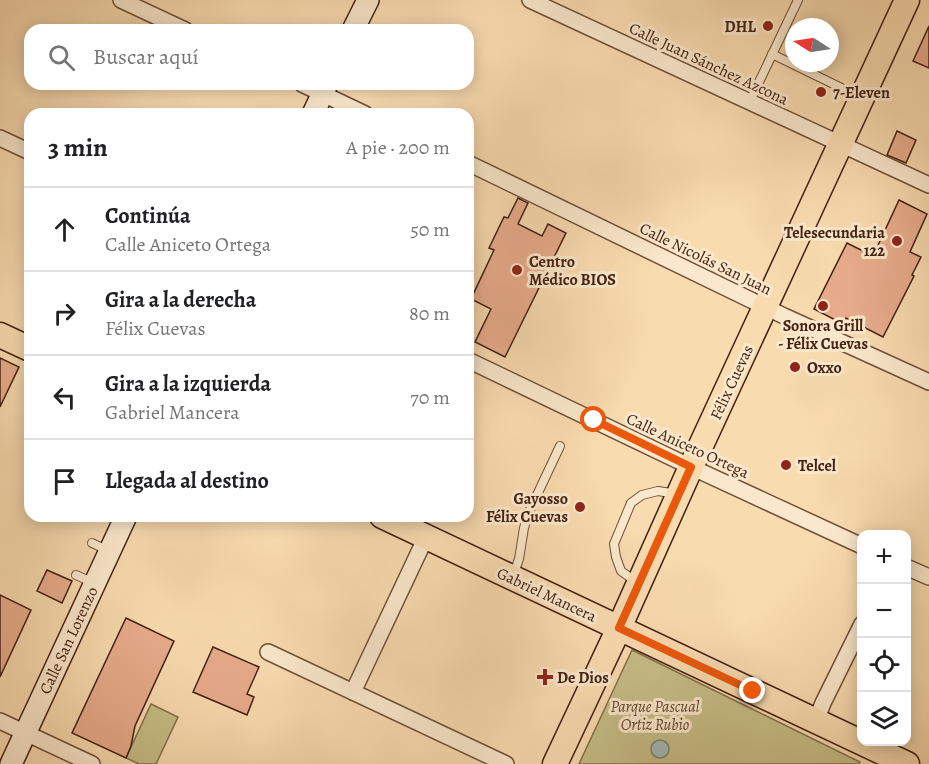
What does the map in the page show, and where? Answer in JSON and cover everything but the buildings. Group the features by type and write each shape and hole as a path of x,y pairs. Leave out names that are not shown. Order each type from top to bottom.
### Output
{"main road":[{"name":"Félix Cuevas","path":"555,764 904,2"},
{"path":"0,335 24,346"},
{"name":"Gabriel Mancera","path":"395,522 816,721 874,757 907,764"}],"street":[{"path":"121,0 172,24"},
{"path":"356,24 368,0"},
{"name":"Calle Juan Sánchez Azcona","path":"530,0 929,185"},
{"path":"316,108 324,90"},
{"path":"326,90 355,108"},
{"path":"0,138 24,149"},
{"name":"Calle Nicolás San Juan","path":"474,167 765,307 929,382"},
{"name":"Calle Aniceto Ortega","path":"474,363 857,544"},
{"name":"Calle San Lorenzo","path":"11,764 85,579 101,547 121,522"},
{"path":"353,692 426,537"},
{"path":"911,569 929,577"},
{"path":"816,721 857,632"},
{"path":"268,652 506,764"},
{"path":"0,721 92,764"}],"lane":[{"path":"750,101 798,0"},
{"path":"772,54 862,98"},
{"path":"512,577 519,559 529,512 560,446"},
{"path":"639,584 621,570 614,544 631,503 642,495 658,491 679,494"}],"green space":[{"name":"Parque Pascual Ortiz Rubio","path":"632,650 860,762 859,764 579,764"},
{"path":"151,704 178,717 156,764 139,764 126,758"}],"water":[{"path":"660,740 666,743 669,749 666,755 660,758 654,755 651,749 654,743"}],"place":[{"name":"DHL","path":"768,26"},
{"name":"7-Eleven","path":"821,92"},
{"name":"Telesecundaria 122","path":"897,241"},
{"name":"Centro Médico BIOS","path":"517,270"},
{"name":"Sonora Grill - Félix Cuevas","path":"823,306"},
{"name":"Oxxo","path":"795,367"},
{"name":"Telcel","path":"786,465"},
{"name":"Gayosso Félix Cuevas","path":"580,507"},
{"name":"De Dios","path":"545,677"}],"route":[{"path":"594,420 691,467 619,628 753,691"}]}
